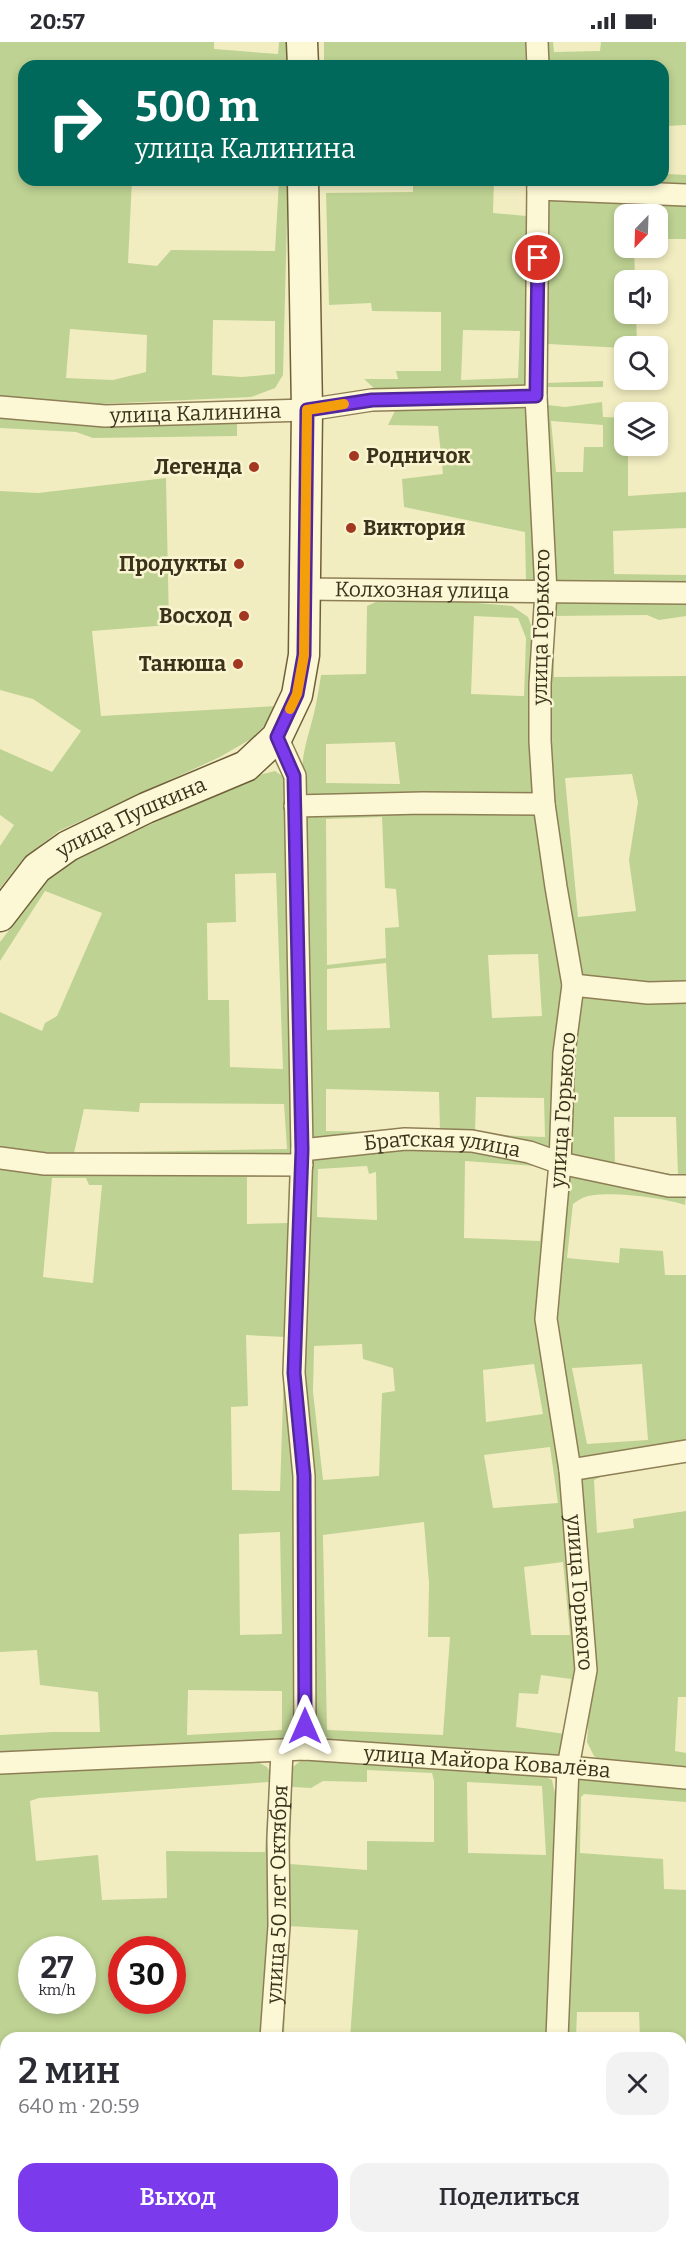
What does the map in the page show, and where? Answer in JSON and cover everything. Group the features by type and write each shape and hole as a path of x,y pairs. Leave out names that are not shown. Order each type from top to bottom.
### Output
{"main road":[{"path":"303,42 303,60"},
{"path":"277,737 297,694 304,655 307,410 303,186"},
{"name":"улица Пушкина","path":"0,916 37,868 68,846 146,808 246,766 277,737"}],"street":[{"path":"537,42 538,60"},
{"name":"улица Горького","path":"538,186 536,396 546,592 540,741 544,804 573,985 564,1053 560,1163 546,1319 570,1470 586,1670 568,1767 557,2032"},
{"path":"553,186 686,195"},
{"name":"улица Калинина","path":"0,407 105,416 307,410 372,400 536,396"},
{"name":"Колхозная улица","path":"304,589 686,593"},
{"path":"277,737 294,776 295,806 302,1158 294,1373 304,1476 305,1749"},
{"path":"295,806 423,803 544,804"},
{"path":"573,985 648,993 686,992"},
{"name":"Братская улица","path":"0,1158 45,1164 302,1158 405,1139 472,1141 529,1152 560,1163 669,1186 686,1186"},
{"path":"570,1470 686,1451"},
{"name":"улица Майора Ковалёва","path":"0,1763 305,1749 568,1767 686,1778"},
{"name":"улица 50 лет Октября","path":"271,2032 279,1926 278,1839 282,1751"}],"green space":[{"path":"0,42 214,42 214,49 278,54 279,42 292,42 291,60 18,60 18,186 132,186 128,263 157,266 171,250 275,251 279,186 288,186 283,375 275,388 251,397 100,404 0,397","holes":["213,320 275,321 275,374 242,377 212,375","70,329 147,335 146,372 113,380 66,378"]},
{"path":"324,42 531,42 531,60 324,60"},
{"path":"541,42 553,42 554,52 600,51 601,42 686,42 686,125 669,126 669,60 541,60"},
{"path":"669,174 686,175 686,189 641,186 669,186"},
{"path":"413,186 494,186 493,213 526,216 526,186 532,186 526,387 376,390 364,379 398,379 396,371 441,371 441,312 372,311 371,303 329,305 326,193 413,192","holes":["463,330 520,331 518,378 461,380"]},
{"path":"686,197 686,239 668,239 668,204 614,204 614,258 634,258 635,270 614,270 614,324 636,324 637,336 614,336 614,347 548,344 547,383 603,381 603,387 540,387 548,199"},
{"path":"602,402 603,417 614,418 614,456 628,456 628,496 686,492 686,528 613,531 614,574 686,575 686,584 552,584 539,404 565,407","holes":["551,421 603,425 603,447 584,447 583,472 556,472"]},
{"path":"523,406 529,419 542,583 526,584 525,532 404,507 402,479 443,474 438,426 388,425 397,407"},
{"path":"0,417 237,420 237,436 93,438 76,432 0,428"},
{"path":"166,478 169,625 92,631 101,716 278,706 267,723 251,739 220,757 59,831 25,857 0,888 0,846 14,825 0,815 0,749 52,772 81,731 33,699 0,690 0,491 38,493"},
{"path":"443,600 512,606 528,617 534,633 535,798 309,796 302,766 321,675 366,674 367,606 376,602","holes":["474,616 518,618 526,638 524,696 471,694","395,742 400,784 326,783 326,744"]},
{"path":"564,600 686,602 686,616 659,620 647,615 554,616 554,677 686,676 686,987 587,981 577,970 547,761 552,611 557,603","holes":["632,774 638,802 629,860 636,911 578,917 565,778"]},
{"path":"275,771 285,778 296,1162 0,1154 0,1012 42,1031 45,1023 57,1016 102,913 45,891 0,961 0,942 50,876 86,854 259,775","holes":["276,873 283,1069 230,1067 229,1000 208,1000 207,923 236,922 235,874","140,1103 284,1104 287,1149 74,1153 84,1109 139,1112"]},
{"path":"539,807 564,991 556,1153 310,1145 304,810","holes":["382,817 385,888 396,889 399,927 385,928 386,958 327,965 326,819","538,954 542,1016 492,1018 488,955","386,963 390,1028 327,1030 327,969","326,1089 439,1092 440,1133 326,1131","476,1097 544,1098 545,1137 475,1134"]},
{"path":"579,994 686,995 686,1183 573,1158 569,1151 567,1064","holes":["614,1117 676,1117 678,1175 615,1166"]},
{"path":"475,1145 556,1165 540,1303 569,1502 578,1648 569,1743 559,1755 538,1758 338,1744 321,1734 314,1721 303,1369 308,1174 315,1156 337,1150","holes":["465,1161 548,1167 540,1241 464,1238","367,1166 369,1174 376,1172 377,1220 317,1217 318,1169","362,1344 363,1359 393,1368 395,1391 382,1393 379,1476 323,1480 313,1392 314,1346","534,1364 543,1414 486,1422 483,1370","550,1447 558,1503 493,1508 484,1455","424,1522 429,1583 428,1637 450,1637 443,1735 327,1730 323,1535","563,1562 570,1635 531,1635 524,1567","541,1675 571,1679 565,1734 516,1727 519,1693 538,1694"]},
{"path":"0,1162 297,1170 298,1462 295,1711 289,1737 279,1745 0,1757 0,1735 100,1732 98,1692 40,1685 37,1650 0,1652","holes":["289,1176 288,1223 247,1224 247,1177","52,1178 86,1178 89,1185 102,1185 93,1283 43,1277","246,1335 285,1337 280,1491 232,1490 231,1407 248,1406","280,1532 282,1634 240,1635 239,1534","188,1690 282,1691 282,1730 187,1735"]},
{"path":"566,1174 686,1191 685,1205 650,1198 607,1194 580,1199 573,1204 567,1258 619,1263 620,1248 663,1251 665,1275 686,1275 686,1448 574,1465 550,1324","holes":["642,1364 648,1440 587,1444 572,1368"]},
{"path":"686,1455 686,1463 607,1474 594,1480 597,1533 634,1528 633,1519 686,1511 686,1697 678,1697 675,1751 686,1753 686,1767 602,1761 594,1756 587,1742 590,1693 575,1475"},
{"path":"305,1757 541,1774 552,1780 558,1805 553,2032 350,2032 358,1930 288,1926 284,2032 276,2032 287,1777 293,1767","holes":["367,1770 432,1773 434,1842 367,1841 367,1870 290,1864 292,1787 311,1788 323,1781 367,1782","467,1782 542,1786 546,1855 468,1853"]},
{"path":"258,1762 267,1767 274,1777 265,2032 0,2032 0,1770","holes":["269,1782 265,1852 166,1851 167,1898 102,1900 98,1855 36,1861 30,1801 39,1798"]},
{"path":"582,1775 686,1784 686,1802 584,1794 581,1797 580,1853 663,1859 664,1889 686,1890 686,2032 640,2032 639,2012 577,2012 576,2032 561,2032 572,1783"}],"slow traffic":[{"path":"290,709 297,694 304,655 307,410 344,404"}],"place":[{"name":"Родничок","path":"354,456"},
{"name":"Легенда","path":"254,467"},
{"name":"Виктория","path":"351,528"},
{"name":"Продукты","path":"239,564"},
{"name":"Восход","path":"244,616"},
{"name":"Танюша","path":"238,664"}],"route":[{"path":"305,1726 304,1476 294,1373 302,1150 294,776 277,737 297,694 304,655 307,410 372,400 536,396 538,258"}]}
